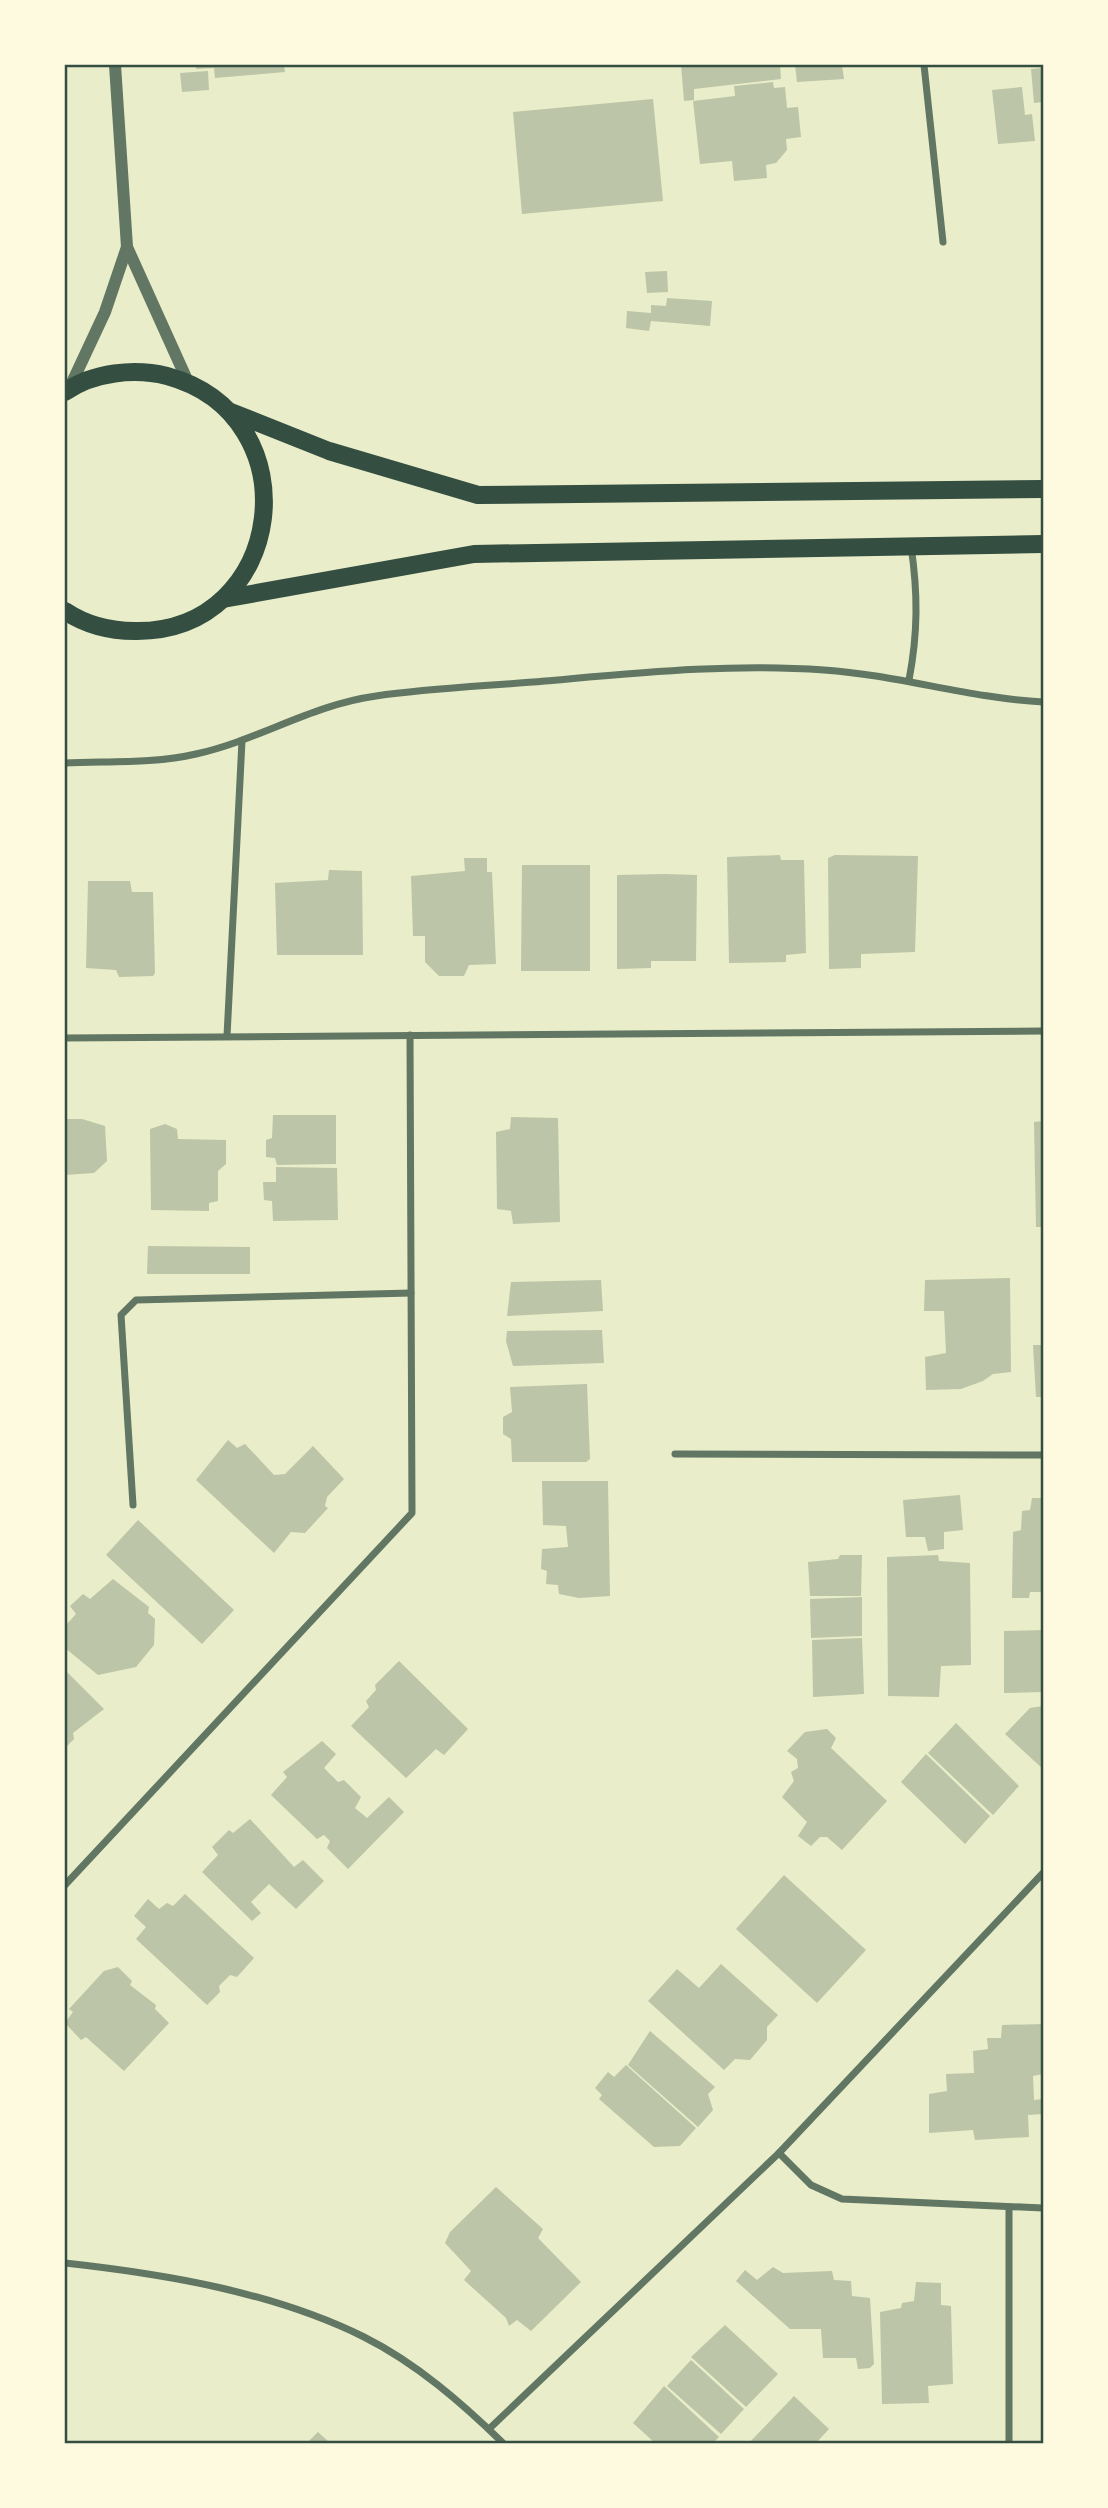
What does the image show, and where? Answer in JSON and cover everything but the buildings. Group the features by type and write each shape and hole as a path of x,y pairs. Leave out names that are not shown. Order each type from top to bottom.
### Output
{"main road":[{"path":"65,611 77,619 114,631 152,632 190,620 223,599 249,567 264,528 266,486 254,446 231,412 211,395 188,382 148,371 108,374 67,391"},
{"path":"231,412 329,452 478,495 1043,489"},
{"path":"223,599 474,554 1043,544"}],"street":[{"path":"115,65 127,247 188,382"},
{"path":"924,65 943,242"},
{"path":"67,391 105,312 127,247"},
{"path":"909,680 917,635 918,602 911,546"},
{"path":"65,763 147,761 195,755 242,741 325,706 376,696 618,675 729,670 822,670 909,680 1006,699 1043,702"},
{"path":"226,1036 242,741"},
{"path":"65,1038 1043,1031"},
{"path":"65,1885 412,1513 410,1035"},
{"path":"133,1505 121,1315 136,1300 411,1293"},
{"path":"675,1454 1043,1455"},
{"path":"489,2429 779,2153 1043,1873"},
{"path":"779,2153 811,2185 842,2199 1043,2208"},
{"path":"1009,2208 1009,2443"},
{"path":"65,2263 141,2274 292,2308 364,2337 430,2378 503,2443"}]}
